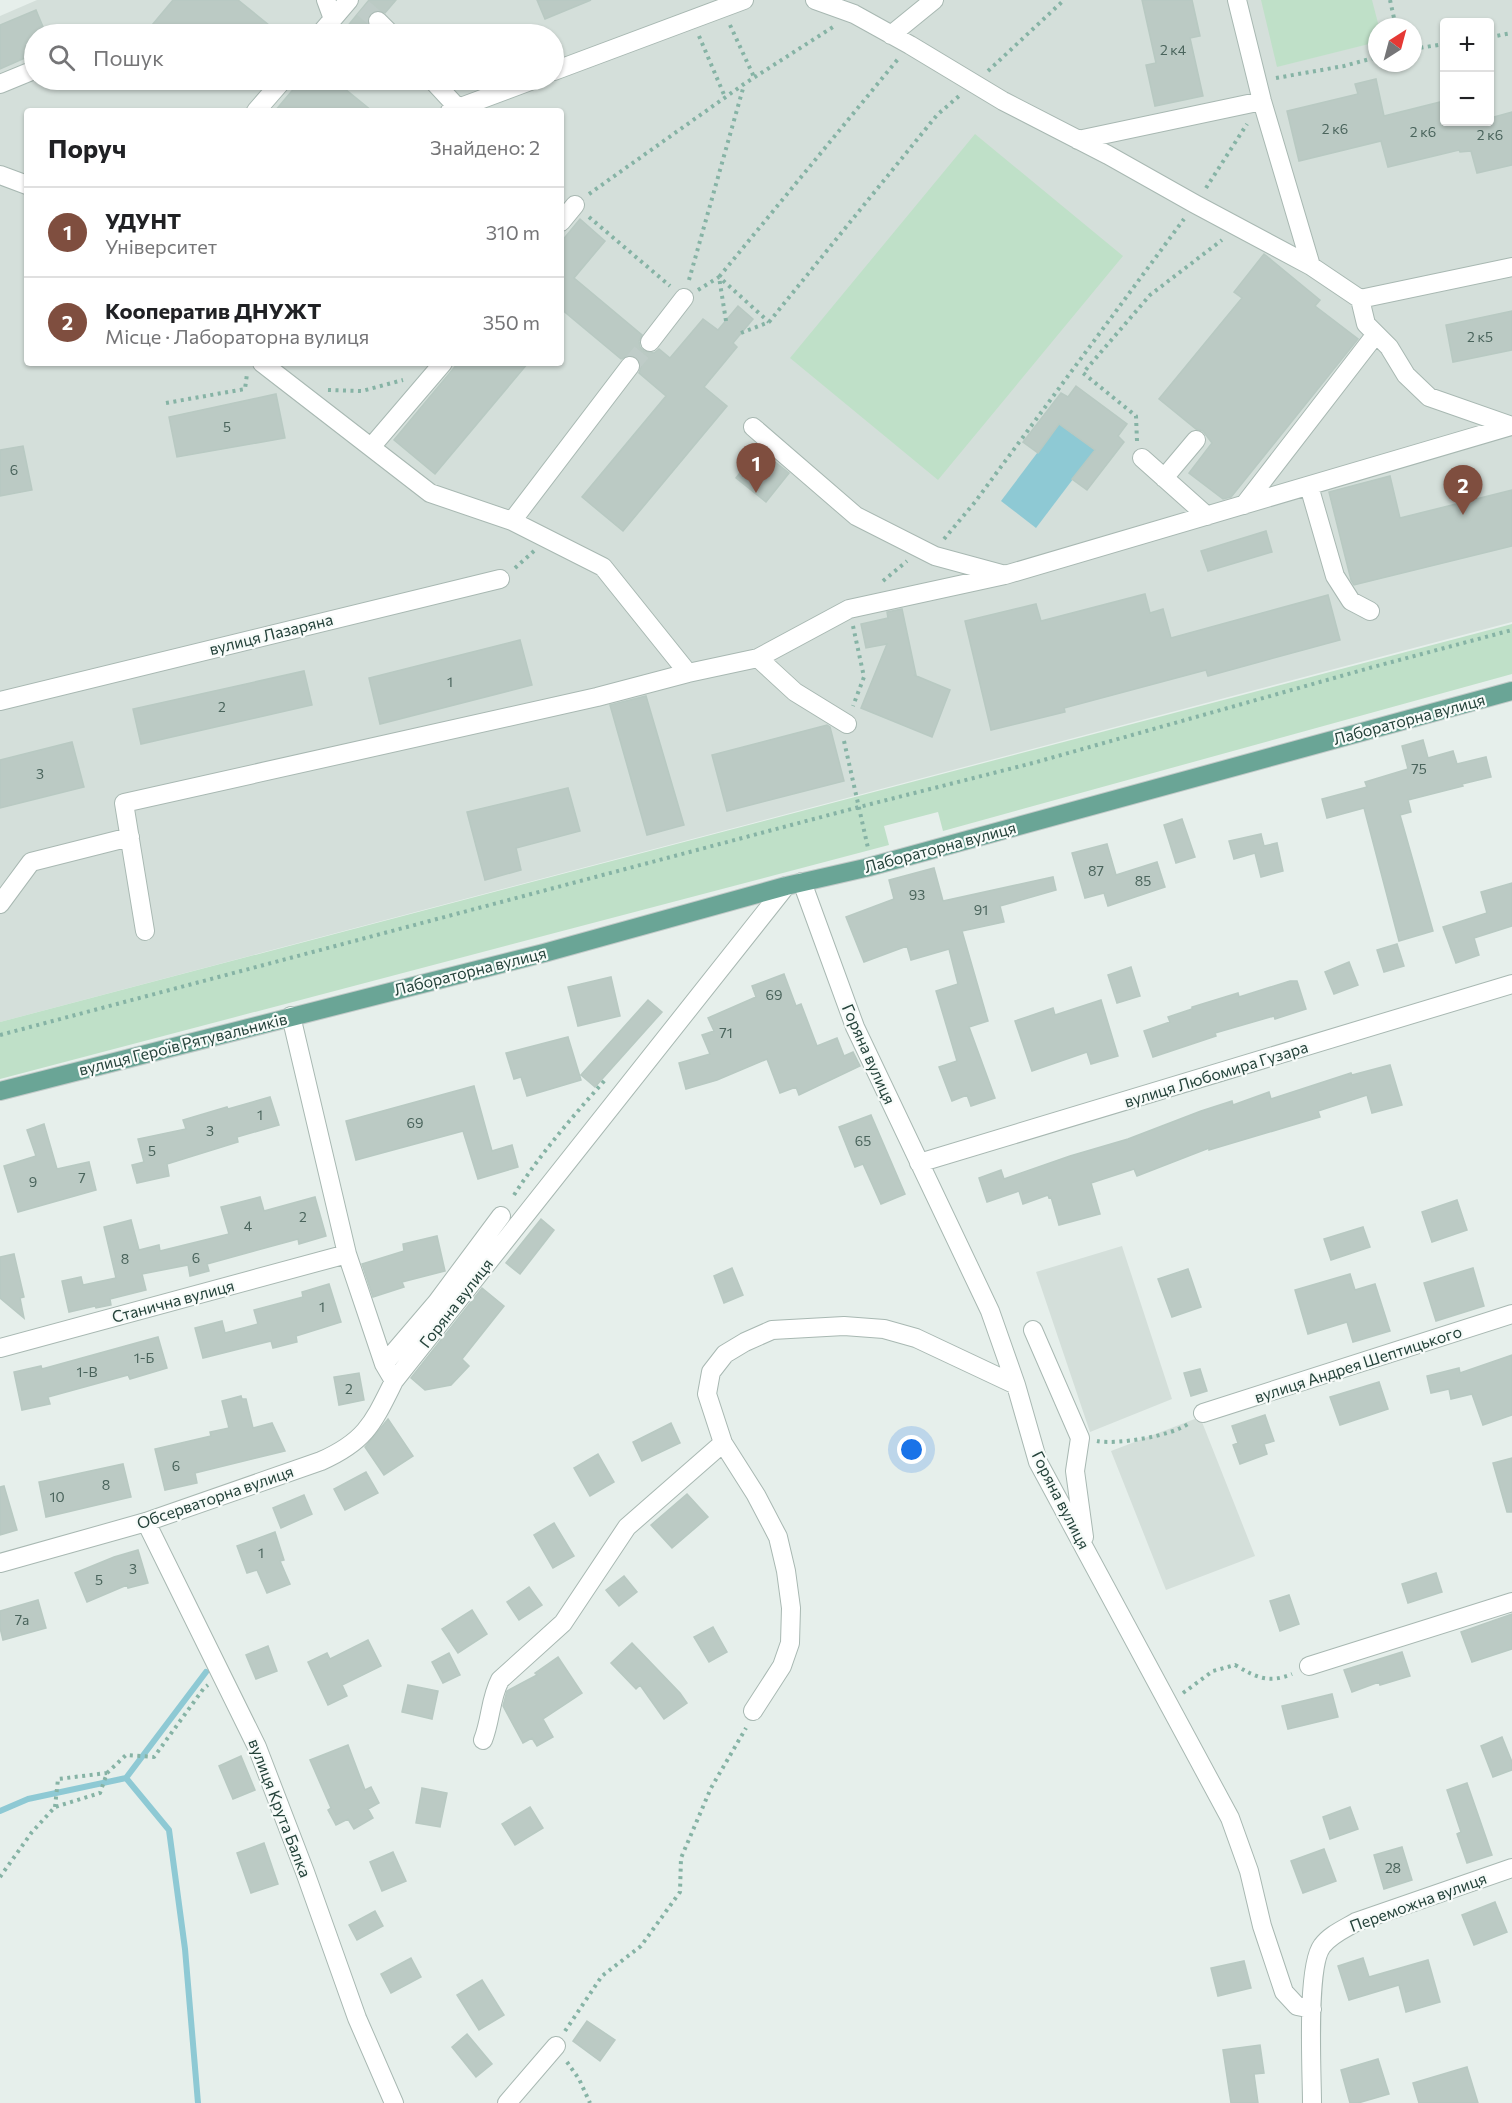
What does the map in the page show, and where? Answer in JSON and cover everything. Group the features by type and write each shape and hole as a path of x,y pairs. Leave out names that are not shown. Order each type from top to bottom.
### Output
{"main road":[{"name":"Лабораторна вулиця","path":"366,997 544,953 794,884 865,868 1512,691"},
{"name":"вулиця Героїв Рятувальників","path":"0,1091 366,997"}],"street":[{"path":"326,0 333,19"},
{"path":"564,67 744,0"},
{"path":"815,0 854,14 1003,101 1311,266 1360,299 1366,324 1389,347 1406,375 1429,397 1511,426"},
{"path":"891,35 934,0"},
{"path":"1237,0 1262,101 1311,266"},
{"path":"329,24 354,3"},
{"path":"378,21 381,24"},
{"path":"0,84 24,74"},
{"path":"259,108 274,90"},
{"path":"439,90 453,108"},
{"path":"459,108 507,90"},
{"path":"1078,140 1262,101"},
{"path":"0,175 24,184"},
{"path":"564,218 575,205"},
{"path":"1360,299 1512,267"},
{"path":"650,342 684,298"},
{"path":"1244,505 1376,334"},
{"path":"372,446 440,366"},
{"path":"512,521 630,366"},
{"path":"255,367 300,391 430,493 512,521 603,567 688,673"},
{"path":"145,931 124,803 585,700 688,673 758,658 849,609 1005,575 1511,426"},
{"path":"753,427 856,516 935,556 1005,575"},
{"path":"1164,478 1196,440"},
{"path":"1142,458 1207,516"},
{"path":"1309,486 1335,576 1351,601 1370,611"},
{"name":"вулиця Лазаряна","path":"0,701 500,579"},
{"path":"758,658 795,692 847,724"},
{"path":"0,904 31,862 130,837"},
{"name":"Горяна вулиця","path":"394,1381 794,884 855,1027 990,1311 1016,1385 1038,1462 1230,1818 1249,1871 1262,1926 1284,1992 1297,2006 1312,2009"},
{"name":"вулиця Любомира Гузара","path":"920,1163 1512,984"},
{"path":"291,1016 347,1254 384,1364 394,1381"},
{"path":"384,1364 437,1302 501,1216"},
{"name":"Станична вулиця","path":"0,1348 347,1254"},
{"name":"вулиця Андрея Шептицького","path":"1203,1413 1512,1314"},
{"path":"753,1711 782,1666 790,1643 791,1608 786,1572 777,1537 756,1495 723,1443 707,1394 711,1372 725,1354 772,1330 844,1326 884,1329 916,1338 1016,1385"},
{"path":"1033,1330 1080,1438 1075,1471 1085,1547"},
{"name":"Обсерваторна вулиця","path":"0,1563 146,1522 321,1461 343,1451 361,1437 375,1418 394,1381"},
{"path":"483,1740 489,1725 493,1692 500,1680 563,1623 627,1527 723,1443"},
{"name":"вулиця Крута Балка","path":"146,1522 257,1747 357,2018 393,2103"},
{"path":"1310,1666 1512,1602"},
{"name":"Переможна вулиця","path":"1312,2009 1315,1961 1321,1947 1334,1934 1356,1922 1512,1868"},
{"path":"1312,2009 1312,2103"},
{"path":"507,2103 556,2046"}],"path":[{"path":"741,333 770,322 937,115 974,84 1064,0"},
{"path":"1390,0 1394,18"},
{"path":"722,8 754,77"},
{"path":"684,298 575,205 754,77 854,14"},
{"path":"691,19 725,97"},
{"path":"1494,36 1512,33"},
{"path":"684,298 719,277 909,45"},
{"path":"1422,48 1440,45"},
{"path":"1258,82 1368,59"},
{"path":"684,298 744,84"},
{"path":"876,587 921,549 947,538 1195,204 1262,101"},
{"path":"1142,458 1137,441 1136,416 1083,373 1150,295 1239,227"},
{"path":"719,277 770,322"},
{"path":"719,277 726,321"},
{"path":"166,403 245,389 255,367"},
{"path":"300,391 341,389 362,391 405,380"},
{"path":"500,579 534,552"},
{"path":"849,609 864,677 843,735 865,836"},
{"path":"0,1035 1033,763 1512,630"},
{"path":"1080,1438 1105,1443 1179,1430 1203,1413"},
{"path":"1168,1704 1214,1671 1234,1665 1257,1678 1280,1679 1310,1666"},
{"path":"0,1877 32,1832 56,1805 100,1793 106,1773 126,1755 154,1757 204,1688 222,1676"},
{"path":"590,2103 579,2079 556,2046 602,1976 641,1946 680,1892 681,1858 711,1788 747,1727 753,1711"},
{"path":"56,1805 58,1779 106,1773"}],"shaded area":[{"path":"37,0 1512,0 1512,622 0,1022 0,16"},
{"path":"1122,1246 1172,1399 1090,1432 1036,1272"},
{"path":"1200,1417 1255,1556 1166,1590 1111,1451"}],"green space":[{"path":"1261,0 1372,0 1377,18 1368,18 1368,44 1277,67"},
{"path":"975,134 1123,256 938,480 790,358"},
{"path":"1512,624 1512,674 943,831 938,812 884,826 889,845 0,1079 0,1022"}],"water":[{"path":"1059,424 1095,450 1036,528 1001,501"}],"building":[{"path":"173,0 238,0 268,24 153,24"},
{"path":"369,0 396,0 385,13 376,10 370,14 368,24 349,24"},
{"path":"537,0 591,0 545,19"},
{"path":"1142,0 1192,0 1200,36 1190,38 1203,96 1155,106 1146,65 1156,63"},
{"path":"36,10 42,24 24,24 24,58 0,69 0,25"},
{"path":"1376,79 1384,116 1440,102 1440,126 1494,126 1494,117 1512,112 1512,165 1477,173 1471,151 1460,152 1459,150 1388,167 1381,141 1299,161 1287,111 1358,94 1355,84"},
{"path":"293,90 346,90 368,108 278,108"},
{"path":"580,219 605,241 574,278 642,335 639,341 644,351 654,353 659,349 670,358 703,319 718,330 738,306 753,319 733,343 737,347 704,387 727,406 623,531 582,497 666,396 639,373 641,367 637,357 631,355 621,359 564,312 564,238"},
{"path":"1264,254 1320,300 1315,306 1358,339 1231,497 1223,499 1189,473 1212,443 1203,431 1196,429 1159,399 1242,298 1234,292"},
{"path":"1512,311 1512,350 1453,362 1446,325"},
{"path":"456,366 525,366 435,474 394,440"},
{"path":"1076,386 1127,424 1118,436 1124,442 1087,490 1072,479 1095,450 1059,424 1038,453 1023,442 1061,393 1068,397"},
{"path":"276,394 285,438 177,457 169,417"},
{"path":"23,446 32,490 0,496 0,450"},
{"path":"759,449 789,473 766,502 736,478"},
{"path":"1390,476 1400,518 1512,490 1512,546 1354,585 1329,492"},
{"path":"1266,531 1272,552 1208,571 1201,551"},
{"path":"1145,594 1150,613 1163,609 1171,638 1328,595 1340,640 1208,676 1206,670 1064,708 1065,712 991,730 965,621 1036,604 1041,621"},
{"path":"902,609 916,675 914,675 950,690 932,737 861,708 887,644 866,648 861,624 888,618 887,612"},
{"path":"520,640 532,685 380,724 369,678"},
{"path":"304,671 312,705 141,744 133,709"},
{"path":"646,696 684,825 647,835 610,705"},
{"path":"827,725 830,727 844,781 727,811 712,755"},
{"path":"1423,740 1428,758 1453,751 1457,764 1486,757 1491,777 1408,800 1411,812 1400,815 1433,931 1399,941 1364,808 1327,818 1322,799 1367,787 1365,782 1408,769 1402,746"},
{"path":"72,742 84,787 0,808 0,760"},
{"path":"568,788 580,831 516,848 521,870 485,880 467,812"},
{"path":"1182,819 1195,857 1176,863 1164,825"},
{"path":"1261,834 1264,846 1277,843 1283,871 1261,877 1255,853 1234,859 1229,841"},
{"path":"1107,844 1116,875 1157,862 1165,887 1108,906 1104,893 1085,898 1072,853"},
{"path":"934,868 943,901 1053,877 1056,890 1000,906 1004,922 962,931 988,1021 969,1027 995,1098 971,1106 967,1095 952,1101 939,1067 957,1061 936,991 958,984 949,949 911,960 907,946 864,962 846,917 894,899 889,880"},
{"path":"1512,883 1512,926 1474,938 1479,955 1456,963 1443,927 1487,913 1481,892"},
{"path":"1397,944 1404,966 1384,972 1377,950"},
{"path":"1349,962 1358,985 1334,994 1325,972"},
{"path":"1131,967 1140,996 1117,1003 1108,975"},
{"path":"784,974 796,1006 801,1004 817,1046 837,1038 844,1056 853,1052 860,1066 799,1095 796,1087 780,1093 767,1059 717,1080 686,1089 679,1063 710,1054 702,1035 714,1031 708,1018 756,997 752,986"},
{"path":"611,977 620,1016 578,1026 568,987"},
{"path":"1290,981 1297,981 1306,1009 1215,1033 1216,1036 1153,1057 1144,1031 1170,1022 1168,1017 1238,993 1239,997"},
{"path":"648,1000 662,1012 595,1087 581,1075"},
{"path":"1101,1000 1118,1056 1091,1064 1087,1052 1032,1071 1015,1021 1053,1008 1055,1015"},
{"path":"568,1037 581,1080 527,1096 521,1077 514,1079 506,1053"},
{"path":"1390,1065 1402,1105 1372,1113 1367,1095 1318,1111 1320,1117 1209,1150 1209,1148 1137,1176 1134,1169 1091,1183 1100,1214 1059,1225 1051,1197 1049,1198 1048,1195 1023,1204 1019,1191 987,1202 979,1178 1001,1170 1004,1179 1128,1139 1232,1101 1233,1105 1269,1092 1271,1099 1351,1073 1352,1075"},
{"path":"474,1086 492,1151 512,1145 518,1167 478,1179 463,1131 356,1160 346,1121"},
{"path":"270,1097 279,1125 237,1137 238,1142 167,1164 169,1176 137,1183 132,1165 144,1162 138,1139 186,1129 183,1120"},
{"path":"871,1115 905,1194 881,1204 863,1164 855,1167 839,1127"},
{"path":"44,1124 57,1169 89,1162 96,1190 18,1212 4,1166 36,1156 27,1130"},
{"path":"260,1197 264,1211 315,1197 326,1236 299,1244 298,1239 207,1264 209,1271 190,1276 188,1265 142,1274 146,1290 110,1299 111,1305 69,1312 62,1281 81,1277 83,1285 116,1278 104,1227 131,1220 139,1250 159,1245 160,1251 229,1234 221,1207"},
{"path":"1457,1200 1467,1230 1432,1242 1422,1212"},
{"path":"541,1219 554,1230 520,1274 506,1263"},
{"path":"1363,1227 1370,1247 1331,1260 1324,1239"},
{"path":"437,1236 445,1271 402,1282 404,1287 373,1297 362,1264 404,1251 403,1244"},
{"path":"14,1254 24,1297 20,1298 24,1318 0,1298 0,1257"},
{"path":"732,1268 743,1295 724,1303 714,1276"},
{"path":"1473,1268 1484,1306 1436,1321 1424,1283"},
{"path":"1188,1269 1201,1307 1172,1317 1158,1279"},
{"path":"1350,1274 1355,1290 1375,1284 1390,1331 1353,1342 1347,1322 1308,1334 1295,1290"},
{"path":"329,1284 341,1322 296,1336 297,1342 273,1348 271,1341 203,1358 195,1328 222,1321 225,1333 258,1324 254,1310 303,1297 302,1292"},
{"path":"482,1288 504,1306 462,1359 469,1366 451,1385 425,1390 411,1378"},
{"path":"158,1337 167,1368 130,1379 128,1375 48,1397 50,1404 22,1410 14,1372 41,1366 42,1369"},
{"path":"1512,1355 1512,1415 1483,1425 1472,1394 1451,1399 1449,1389 1431,1393 1427,1376 1459,1368 1460,1373"},
{"path":"1200,1369 1207,1391 1191,1396 1184,1373"},
{"path":"359,1373 364,1400 339,1405 334,1377"},
{"path":"1379,1382 1388,1409 1340,1425 1330,1397"},
{"path":"241,1396 242,1399 246,1399 253,1428 272,1423 285,1451 195,1473 197,1483 165,1490 155,1449 211,1436 210,1432 229,1428 222,1401"},
{"path":"1265,1415 1274,1441 1264,1444 1267,1454 1240,1464 1233,1445 1238,1443 1232,1426"},
{"path":"388,1419 413,1456 384,1475 365,1447"},
{"path":"671,1423 680,1443 642,1461 633,1442"},
{"path":"598,1454 614,1482 590,1496 574,1468"},
{"path":"1512,1458 1512,1512 1507,1512 1493,1463"},
{"path":"123,1464 131,1497 46,1517 39,1482"},
{"path":"366,1472 378,1493 345,1510 334,1489"},
{"path":"4,1486 17,1530 0,1535 0,1487"},
{"path":"687,1494 708,1517 672,1548 651,1525"},
{"path":"304,1495 312,1514 281,1528 273,1508"},
{"path":"554,1523 574,1556 553,1568 534,1535"},
{"path":"275,1532 284,1560 280,1561 290,1584 267,1593 257,1570 247,1573 237,1546"},
{"path":"138,1550 148,1583 128,1588 127,1585 87,1602 75,1573"},
{"path":"1436,1573 1442,1592 1408,1603 1402,1584"},
{"path":"624,1576 637,1592 619,1606 606,1590"},
{"path":"529,1587 542,1605 519,1620 507,1602"},
{"path":"1289,1595 1299,1624 1280,1631 1270,1601"},
{"path":"38,1600 46,1628 3,1640 0,1611"},
{"path":"472,1610 487,1634 458,1653 442,1629"},
{"path":"1512,1614 1512,1649 1472,1662 1461,1632"},
{"path":"713,1627 727,1652 709,1662 694,1637"},
{"path":"368,1640 381,1666 342,1685 347,1696 328,1705 308,1662 327,1653 330,1659"},
{"path":"632,1643 687,1703 664,1719 640,1685 636,1689 611,1663"},
{"path":"268,1646 277,1671 256,1679 246,1655"},
{"path":"1402,1652 1410,1676 1380,1685 1379,1682 1352,1692 1344,1670"},
{"path":"449,1653 460,1675 443,1683 432,1662"},
{"path":"558,1657 582,1693 543,1719 553,1737 537,1746 532,1738 523,1743 503,1706 507,1691 537,1675 535,1673"},
{"path":"408,1685 438,1691 432,1719 402,1712"},
{"path":"1332,1694 1338,1717 1288,1729 1282,1706"},
{"path":"1502,1737 1512,1762 1512,1770 1493,1777 1481,1746"},
{"path":"348,1745 365,1790 371,1787 379,1803 368,1809 373,1818 354,1829 348,1819 336,1825 328,1810 331,1808 310,1760"},
{"path":"241,1756 255,1790 233,1799 219,1766"},
{"path":"1467,1783 1492,1855 1467,1863 1457,1834 1461,1832 1447,1790"},
{"path":"422,1788 447,1793 440,1827 416,1823"},
{"path":"530,1807 543,1828 515,1845 502,1824"},
{"path":"1350,1807 1358,1829 1330,1839 1323,1817"},
{"path":"264,1843 278,1884 251,1893 237,1853"},
{"path":"1402,1847 1412,1880 1384,1889 1374,1855"},
{"path":"1324,1849 1336,1881 1303,1893 1291,1861"},
{"path":"393,1852 406,1881 382,1891 370,1862"},
{"path":"1495,1902 1507,1932 1474,1945 1462,1915"},
{"path":"375,1911 383,1926 357,1940 349,1925"},
{"path":"411,1958 421,1977 391,1993 381,1974"},
{"path":"1363,1958 1369,1977 1428,1960 1440,2002 1406,2012 1399,1985 1349,2000 1338,1966"},
{"path":"1244,1961 1251,1988 1218,1996 1211,1968"},
{"path":"482,1980 504,2015 479,2030 457,1995"},
{"path":"587,2021 615,2040 600,2061 573,2041"},
{"path":"467,2034 492,2064 476,2077 452,2047"},
{"path":"1260,2045 1264,2073 1254,2074 1258,2103 1231,2103 1223,2050"},
{"path":"1378,2059 1389,2094 1350,2103 1341,2070"},
{"path":"1467,2067 1478,2103 1419,2103 1413,2083"}],"waterway":[{"path":"126,1778 206,1672"},
{"path":"0,1811 28,1799 126,1778 169,1830 185,1949 198,2103"}],"tunnel":[{"path":"363,8 378,21"},
{"path":"630,366 650,342"}],"place":[{"name":"УДУНТ","path":"756,493"},
{"name":"Кооператив ДНУЖТ","path":"1463,515"}]}
